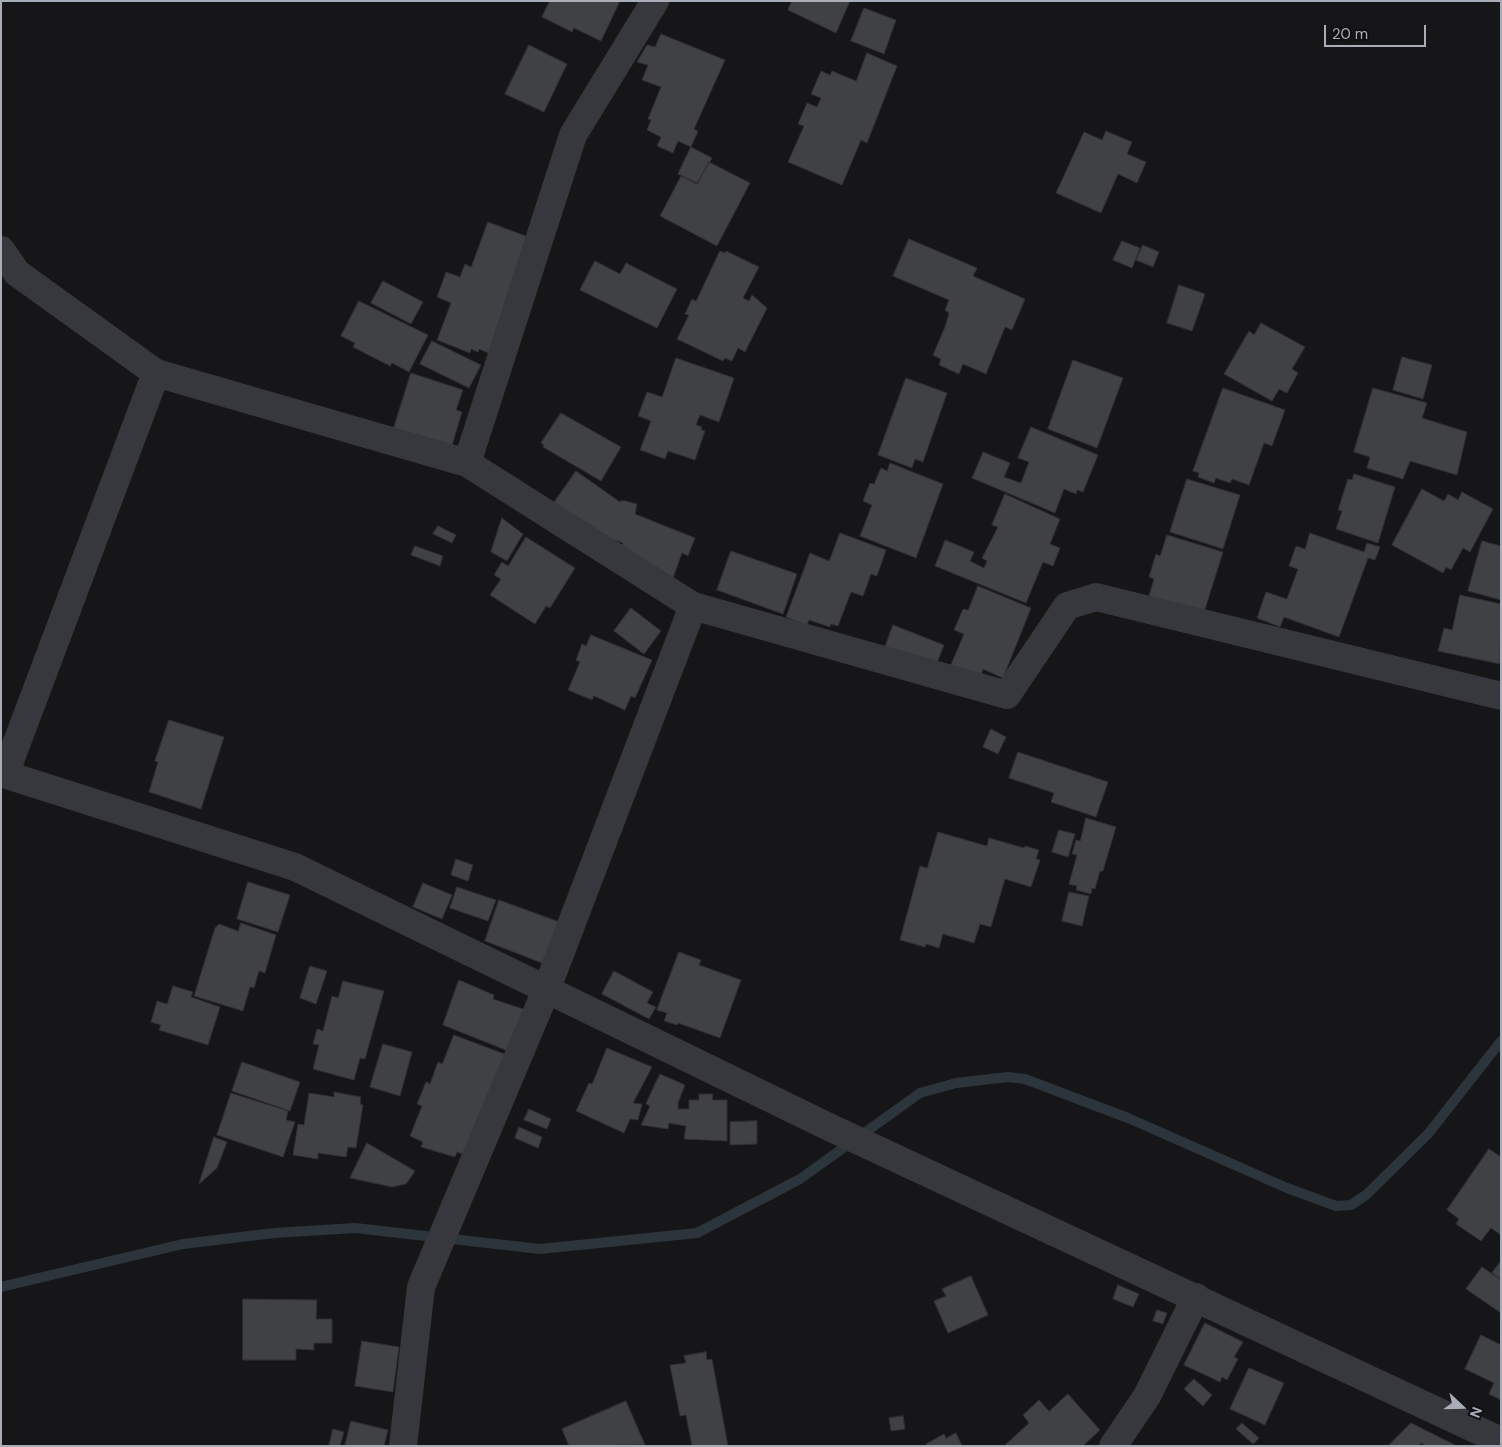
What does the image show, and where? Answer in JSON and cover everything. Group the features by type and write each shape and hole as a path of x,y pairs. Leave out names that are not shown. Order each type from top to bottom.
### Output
{"street":[{"path":"468,463 573,135 655,1"},
{"path":"1,250 17,273 156,373 468,463 693,606 1007,695 1067,606 1096,597 1501,696"},
{"path":"156,373 3,774 295,867 547,988 829,1127 1501,1442"},
{"path":"403,1446 421,1287 547,988 693,606"},
{"path":"1113,1446 1147,1396 1196,1298"}],"building":[{"path":"550,1 620,1 601,41 574,28 572,32 542,17"},
{"path":"792,1 850,1 836,33 788,10"},
{"path":"864,8 896,20 884,54 851,41"},
{"path":"661,34 725,60 694,129 698,131 691,147 678,141 673,153 657,146 661,137 647,130 651,120 648,119 661,87 642,80 648,65 637,62 647,45 655,47"},
{"path":"529,45 567,64 544,112 505,94"},
{"path":"867,53 897,66 867,143 861,140 842,185 788,162 804,126 798,124 807,103 817,107 821,98 811,94 821,71 830,75 832,71 856,81"},
{"path":"1106,131 1132,142 1127,154 1146,162 1137,183 1118,174 1101,213 1056,193 1084,132 1102,140"},
{"path":"691,147 712,158 697,183 678,174"},
{"path":"709,162 750,183 717,246 660,216 681,176 697,184"},
{"path":"488,222 539,241 493,355 479,349 478,352 471,349 470,353 437,340 451,303 437,297 446,272 460,277 465,264 471,267"},
{"path":"909,239 977,268 973,276 1025,299 1012,330 1005,327 986,374 963,364 959,374 939,365 941,359 933,355 945,327 949,313 945,310 949,300 893,276"},
{"path":"1122,241 1140,248 1132,268 1113,260"},
{"path":"1143,245 1159,252 1153,267 1136,260"},
{"path":"720,251 725,253 726,251 759,267 743,298 749,301 752,295 767,308 745,352 738,348 732,361 725,358 723,361 677,339 689,315 685,314 692,299 696,301"},
{"path":"595,261 620,274 626,263 677,289 657,328 580,290"},
{"path":"383,281 423,302 411,324 371,303"},
{"path":"1179,285 1205,294 1192,331 1167,323"},
{"path":"359,301 428,335 409,372 392,363 390,366 353,347 355,343 341,336"},
{"path":"1261,323 1305,347 1292,369 1298,373 1287,393 1279,389 1272,401 1224,374 1249,331 1254,335"},
{"path":"432,341 481,365 469,388 420,364"},
{"path":"1402,357 1432,365 1423,399 1393,390"},
{"path":"676,358 734,378 719,422 700,415 696,425 702,427 701,430 705,431 695,460 668,451 665,459 640,450 651,421 638,416 647,392 662,397"},
{"path":"1073,360 1123,378 1097,448 1048,429"},
{"path":"411,373 463,390 456,410 462,412 450,452 392,434"},
{"path":"906,378 947,393 923,462 915,459 912,468 878,455"},
{"path":"1223,388 1285,410 1272,446 1264,443 1249,485 1232,479 1230,483 1216,478 1214,483 1198,477 1199,473 1193,471"},
{"path":"1373,388 1427,403 1422,418 1467,432 1457,475 1410,461 1403,479 1367,468 1370,457 1354,452"},
{"path":"561,413 621,447 601,481 543,447 544,445 541,443"},
{"path":"1031,427 1098,455 1083,492 1077,490 1076,494 1064,489 1055,513 972,478 983,452 1010,463 1004,477 1021,483 1029,462 1018,458"},
{"path":"890,463 943,484 916,558 860,536 872,505 863,501 870,483 874,484 881,468 887,471"},
{"path":"576,471 620,502 622,500 637,504 635,514 695,538 688,556 682,553 673,578 619,557 623,543 598,535 549,510"},
{"path":"1354,474 1395,487 1378,543 1336,529 1342,511 1338,510 1348,479 1352,480"},
{"path":"1187,479 1240,495 1223,549 1170,532"},
{"path":"1422,489 1444,501 1448,494 1458,500 1462,492 1493,509 1470,552 1463,548 1451,570 1446,567 1443,573 1392,545"},
{"path":"1005,494 1060,519 1050,544 1060,548 1053,566 1043,562 1026,603 935,566 945,540 974,552 970,561 984,568 987,561 982,558 998,527 992,525"},
{"path":"502,518 523,534 507,561 491,552"},
{"path":"438,526 456,535 452,543 433,534"},
{"path":"840,533 886,550 877,576 871,574 863,596 851,592 838,626 831,624 830,627 809,620 807,625 786,617 810,553 829,561"},
{"path":"1310,533 1364,552 1367,543 1380,547 1375,560 1368,558 1339,637 1284,617 1280,627 1257,618 1266,592 1287,599 1298,569 1289,566 1296,546 1305,549"},
{"path":"1167,535 1223,552 1200,625 1144,613 1154,579 1149,577 1156,554 1160,556"},
{"path":"526,537 575,568 550,608 546,606 535,624 490,595 501,579 494,575 502,562 508,566"},
{"path":"1482,541 1501,546 1501,600 1468,591"},
{"path":"415,546 443,556 440,566 411,555"},
{"path":"731,551 797,574 783,614 717,590"},
{"path":"978,586 1031,608 1003,678 983,669 980,678 950,667 964,634 954,630 963,609 968,610"},
{"path":"1460,595 1501,604 1500,664 1438,651 1444,628 1452,630"},
{"path":"631,608 661,631 644,654 614,631"},
{"path":"893,625 944,645 932,675 882,656"},
{"path":"591,635 652,660 635,698 631,696 625,710 594,696 592,700 568,690 580,662 576,660 582,644 586,646"},
{"path":"169,720 224,737 201,809 149,792 158,762 155,761"},
{"path":"991,729 1006,737 998,754 983,747"},
{"path":"1018,752 1108,782 1096,817 1051,802 1054,793 1009,778"},
{"path":"1086,818 1116,827 1103,871 1100,871 1095,889 1092,888 1091,894 1076,890 1077,886 1069,884 1077,855 1072,854 1076,840 1080,841"},
{"path":"1059,830 1075,834 1068,857 1052,852"},
{"path":"938,832 987,846 989,838 1024,848 1025,846 1039,850 1036,859 1040,860 1031,887 1005,879 991,927 980,924 974,943 943,934 939,948 926,944 925,947 900,940 920,866 927,868"},
{"path":"456,859 473,865 468,881 451,875"},
{"path":"248,882 290,895 278,932 237,919"},
{"path":"423,883 452,895 442,919 413,907"},
{"path":"457,887 496,900 488,921 450,908"},
{"path":"1069,892 1089,896 1082,926 1062,921"},
{"path":"499,900 565,924 555,968 485,941"},
{"path":"241,923 276,935 265,973 259,971 254,988 250,987 243,1011 194,996 215,928 219,924 238,931"},
{"path":"679,952 701,960 699,965 741,980 720,1038 678,1023 677,1025 664,1021 667,1013 657,1010"},
{"path":"310,966 327,971 316,1004 300,998"},
{"path":"614,971 653,992 647,1003 656,1007 649,1019 602,994"},
{"path":"459,980 494,995 493,999 526,1010 518,1055 443,1025"},
{"path":"343,981 384,991 365,1059 360,1058 354,1080 313,1069 319,1045 313,1044 317,1029 323,1031 332,996 338,998"},
{"path":"173,986 193,992 191,997 220,1007 208,1045 159,1030 161,1025 151,1022 157,1001 167,1004"},
{"path":"454,1035 515,1058 465,1155 457,1152 455,1157 421,1147 423,1142 410,1136 422,1106 417,1104 426,1082 430,1084 438,1062 442,1064"},
{"path":"383,1044 412,1052 400,1096 370,1087"},
{"path":"607,1048 652,1067 633,1103 642,1104 638,1120 630,1119 624,1133 576,1111 589,1083 592,1084"},
{"path":"242,1062 300,1082 290,1111 232,1091"},
{"path":"660,1074 685,1085 678,1103 678,1109 689,1109 689,1100 699,1100 699,1094 713,1094 712,1100 727,1100 727,1141 684,1139 686,1126 669,1123 668,1129 641,1125 650,1106 646,1104"},
{"path":"334,1092 361,1097 360,1104 363,1105 356,1148 348,1147 346,1157 318,1153 318,1159 293,1155 298,1124 304,1125 309,1093 334,1097"},
{"path":"231,1093 288,1111 286,1120 295,1122 283,1157 217,1135"},
{"path":"529,1109 551,1119 547,1129 524,1120"},
{"path":"757,1121 757,1144 730,1145 730,1122"},
{"path":"519,1127 542,1137 538,1148 515,1138"},
{"path":"214,1137 227,1142 217,1168 199,1184"},
{"path":"367,1143 415,1171 406,1184 392,1187 350,1178"},
{"path":"1489,1149 1501,1157 1501,1235 1491,1228 1481,1241 1456,1224 1459,1219 1447,1210"},
{"path":"1501,1261 1501,1279 1492,1273"},
{"path":"1482,1267 1501,1280 1501,1313 1466,1289"},
{"path":"971,1276 988,1315 948,1333 934,1301 946,1296 942,1289"},
{"path":"1118,1285 1139,1294 1133,1307 1113,1299"},
{"path":"243,1299 317,1300 316,1319 332,1319 332,1343 314,1343 314,1350 296,1349 296,1360 243,1360"},
{"path":"1157,1310 1167,1313 1163,1324 1153,1321"},
{"path":"1205,1323 1243,1342 1234,1357 1238,1359 1227,1380 1222,1377 1220,1382 1184,1365"},
{"path":"1481,1335 1501,1345 1501,1400 1489,1394 1494,1383 1465,1369"},
{"path":"362,1341 399,1347 393,1392 355,1386"},
{"path":"706,1352 707,1360 712,1359 728,1446 692,1446 686,1415 680,1416 670,1365 686,1363 684,1356"},
{"path":"1249,1368 1284,1383 1265,1425 1230,1409"},
{"path":"1194,1379 1212,1395 1203,1406 1184,1389"},
{"path":"1068,1394 1100,1430 1083,1446 1004,1446 1029,1423 1023,1415 1039,1400 1049,1411"},
{"path":"626,1401 645,1445 569,1446 562,1429"},
{"path":"903,1416 905,1429 891,1431 889,1418"},
{"path":"351,1421 388,1430 384,1446 345,1446"},
{"path":"1242,1423 1259,1438 1253,1444 1236,1429"},
{"path":"1411,1423 1457,1446 1426,1446 1421,1443 1419,1446 1388,1446"},
{"path":"333,1429 344,1432 340,1446 329,1446"},
{"path":"956,1433 962,1446 927,1446 926,1444 944,1434 946,1438"}],"waterway":[{"path":"1,1287 183,1244 274,1233 355,1228 540,1249 697,1233 800,1179 920,1093 956,1083 1008,1077 1025,1079 1128,1118 1287,1188 1336,1206 1351,1205 1366,1195 1428,1134 1501,1041"}]}
